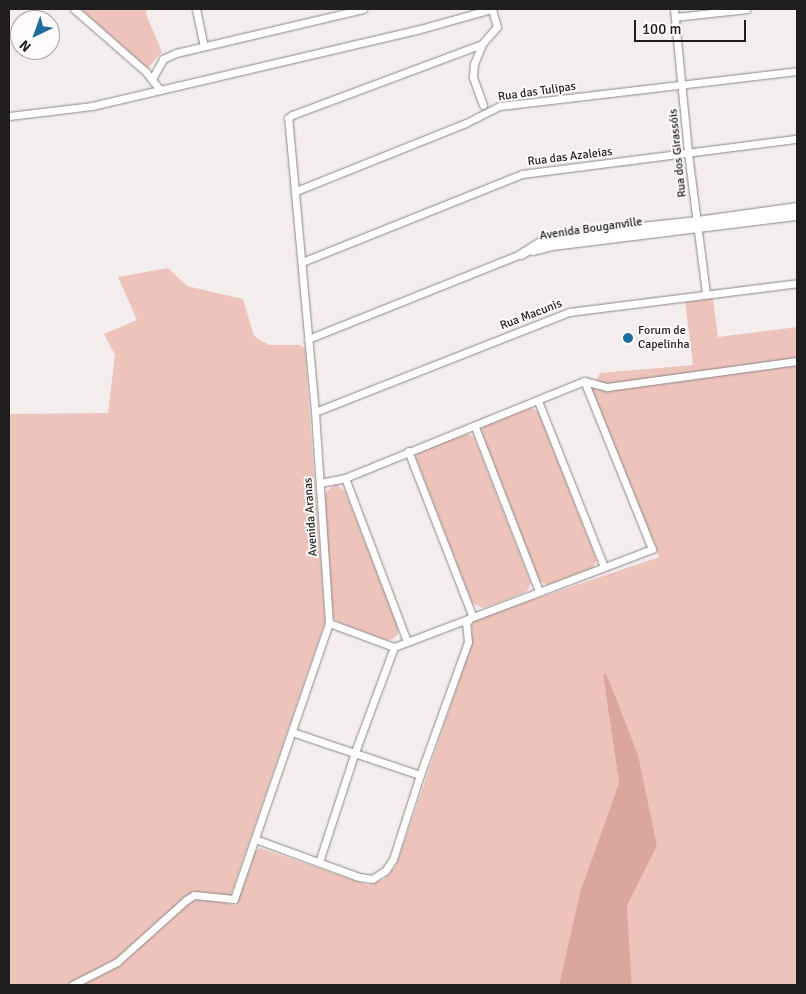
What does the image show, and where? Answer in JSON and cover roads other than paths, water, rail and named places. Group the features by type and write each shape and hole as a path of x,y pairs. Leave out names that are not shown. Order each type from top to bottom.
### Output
{"street":[{"path":"74,9 152,79 160,90"},
{"path":"196,9 204,46"},
{"path":"152,79 163,59 176,52 363,9"},
{"path":"9,116 92,106 417,30 492,9 497,26 482,44 474,64 473,77 482,105"},
{"name":"Rua dos Girassóis","path":"674,9 688,153 706,294"},
{"path":"675,17 747,9"},
{"name":"Avenida Aranas","path":"72,985 117,962 194,895 234,900 329,623 315,412 288,118 292,114 482,44"},
{"name":"Rua das Tulipas","path":"296,191 466,123 500,106 797,72"},
{"name":"Rua das Azaleias","path":"302,262 522,174 797,139"},
{"name":"Avenida Bouganville","path":"698,225 797,207"},
{"name":"Avenida Bouganville","path":"521,254 548,237 797,215"},
{"path":"308,338 521,254"},
{"name":"Rua Macunis","path":"315,412 569,312 797,283"},
{"path":"320,484 345,478 408,451 475,427 584,381 607,387 797,361"},
{"path":"329,623 394,646 472,615 652,549 584,381"},
{"path":"538,401 604,567"},
{"path":"475,427 539,591"},
{"path":"408,451 472,615"},
{"path":"345,478 407,641"},
{"path":"255,839 372,879 385,871 393,860 420,775 468,642 466,624 472,615"},
{"path":"319,862 355,752 394,646"},
{"path":"292,732 420,775"}],"place":[{"name":"Forum de Capelinha","path":"628,338"}]}
